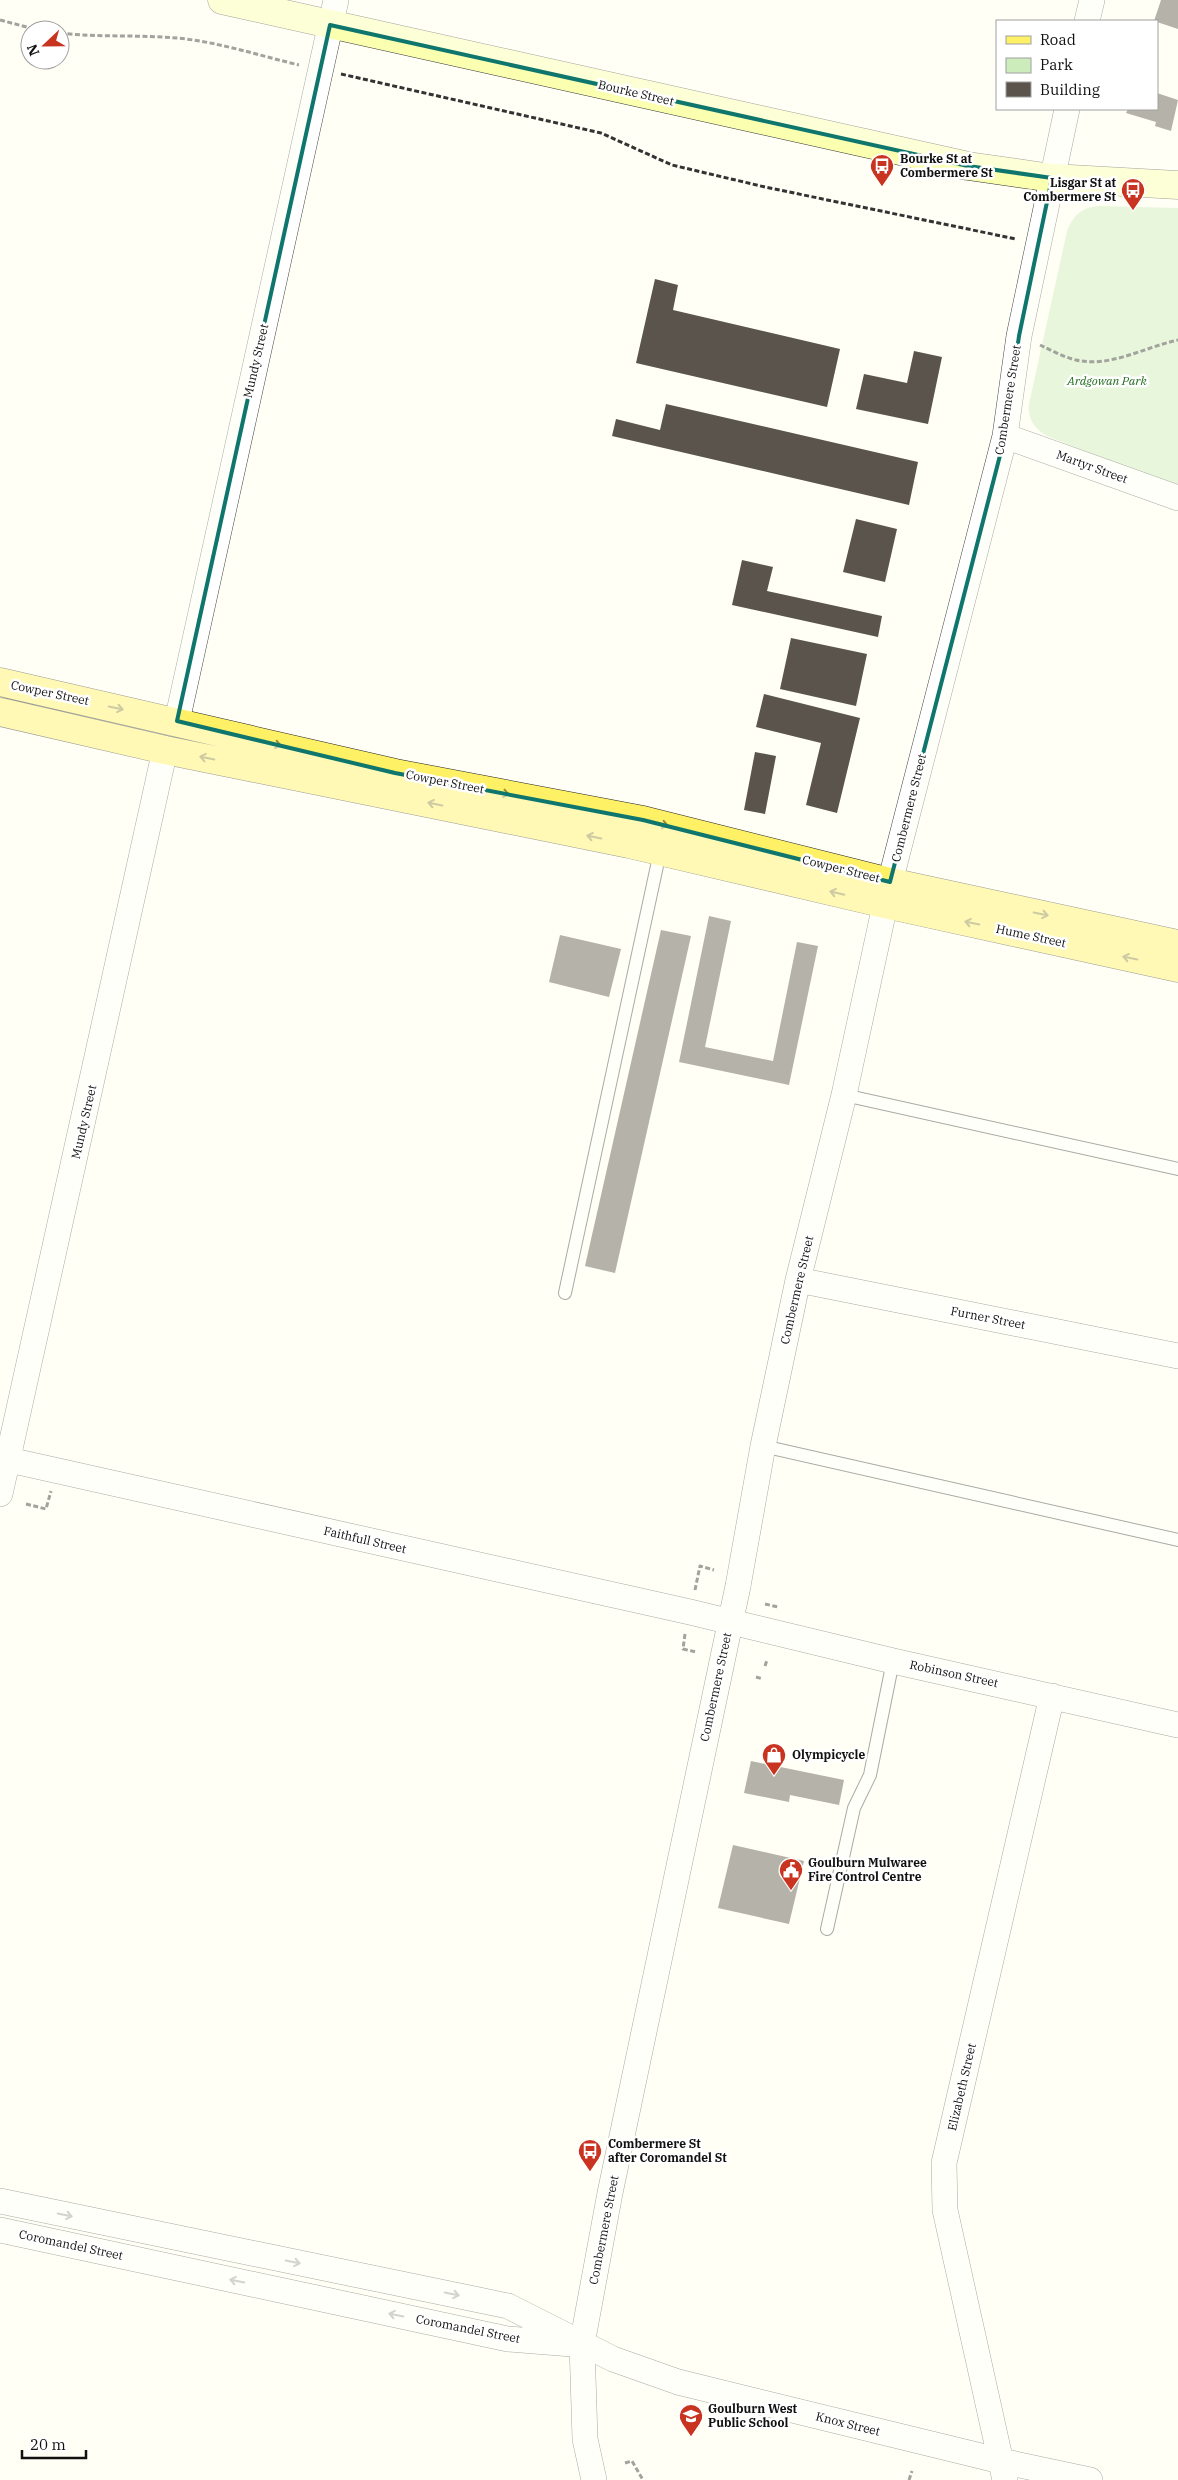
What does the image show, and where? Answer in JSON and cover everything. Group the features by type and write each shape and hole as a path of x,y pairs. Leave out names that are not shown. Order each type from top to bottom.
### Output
{"main road":[{"name":"Cowper Street","path":"0,682 395,773 643,820 888,893"},
{"name":"Cowper Street","path":"0,712 165,750 660,852 888,893"},
{"name":"Hume Street","path":"888,893 1178,944"},
{"name":"Hume Street","path":"888,893 1178,968"}],"street":[{"name":"Bourke Street","path":"222,0 333,12 959,164 1005,173 1052,178 1178,185"},
{"path":"1087,20 1092,0"},
{"name":"Mundy Street","path":"177,722 333,12"},
{"name":"Combermere Street","path":"594,2480 585,2439 582,2344 610,2193 730,1622 763,1446 798,1280 844,1095 888,893 1005,436 1018,336 1067,110"},
{"name":"Martyr Street","path":"1005,436 1178,498"},
{"name":"Mundy Street","path":"0,1494 4,1459 165,750"},
{"name":"Furner Street","path":"798,1280 1178,1356"},
{"name":"Faithfull Street","path":"4,1459 730,1622"},
{"name":"Robinson Street","path":"730,1622 1178,1725"},
{"name":"Elizabeth Street","path":"1003,2470 945,2210 944,2163 1052,1696"},
{"name":"Coromandel Street","path":"0,2201 508,2306 582,2344"},
{"path":"28,2236 33,2208"},
{"name":"Coromandel Street","path":"0,2230 508,2339 582,2344"},
{"path":"187,2270 191,2240"},
{"path":"350,2305 355,2274"},
{"name":"Knox Street","path":"582,2344 613,2359 678,2382 1003,2470 1090,2480"}],"lane":[{"path":"565,1294 660,852"},
{"path":"844,1095 1178,1169"},
{"path":"763,1446 1178,1540"},
{"path":"827,1929 854,1808 870,1775 893,1661"}],"path":[{"path":"0,20 20,25"},
{"path":"70,34 90,37 185,39 228,47 321,70 601,132 672,164 765,187 1037,243"},
{"path":"1018,336 1061,355 1089,362 1116,358 1178,340"},
{"path":"26,1504 46,1509 53,1484"},
{"path":"694,1592 700,1566 714,1570"},
{"path":"765,1604 778,1607"},
{"path":"686,1631 683,1649 696,1652"},
{"path":"765,1666 767,1660"},
{"path":"756,1678 762,1679"},
{"path":"625,2463 632,2461 643,2480"},
{"path":"909,2480 912,2471"}],"highlighted area":[{"path":"330,25 968,166 1052,178 1019,336 1005,436 890,882 643,820 395,773 177,721"}],"green space":[{"name":"Ardgowan Park","path":"1099,206 1178,208 1178,489 1047,436 1036,427 1029,414 1029,404 1067,231 1075,216 1083,210"}],"building":[{"path":"1161,0 1178,0 1178,29 1154,20"},
{"path":"1158,93 1178,100 1171,131 1155,126 1156,122 1126,113 1128,110 1158,110"},
{"path":"655,279 678,285 673,310 840,349 827,407 636,363"},
{"path":"914,351 942,357 928,424 856,409 864,374 907,383"},
{"path":"666,404 918,462 909,505 612,436 616,419 660,430"},
{"path":"856,519 897,529 885,582 843,572"},
{"path":"742,560 773,567 767,591 882,616 878,637 732,605"},
{"path":"791,638 867,654 856,706 780,689"},
{"path":"764,694 860,718 837,813 806,805 821,743 756,727"},
{"path":"755,752 776,756 765,814 744,810"},
{"path":"709,916 731,921 705,1047 773,1061 797,942 818,946 789,1085 679,1062"},
{"path":"661,930 691,936 615,1273 585,1266"},
{"path":"560,935 621,949 609,997 549,982"},
{"path":"751,1761 844,1780 839,1805 790,1795 789,1802 744,1793"},
{"path":"733,1845 804,1861 789,1924 718,1908"}],"place":[{"name":"Bourke St at Combermere St","path":"882,187"},
{"name":"Lisgar St at Combermere St","path":"1133,211"},
{"name":"Olympicycle","path":"774,1776"},
{"name":"Goulburn Mulwaree Fire Control Centre","path":"791,1891"},
{"name":"Combermere St after Coromandel St","path":"590,2172"},
{"name":"Goulburn West Public School","path":"691,2437"}]}
